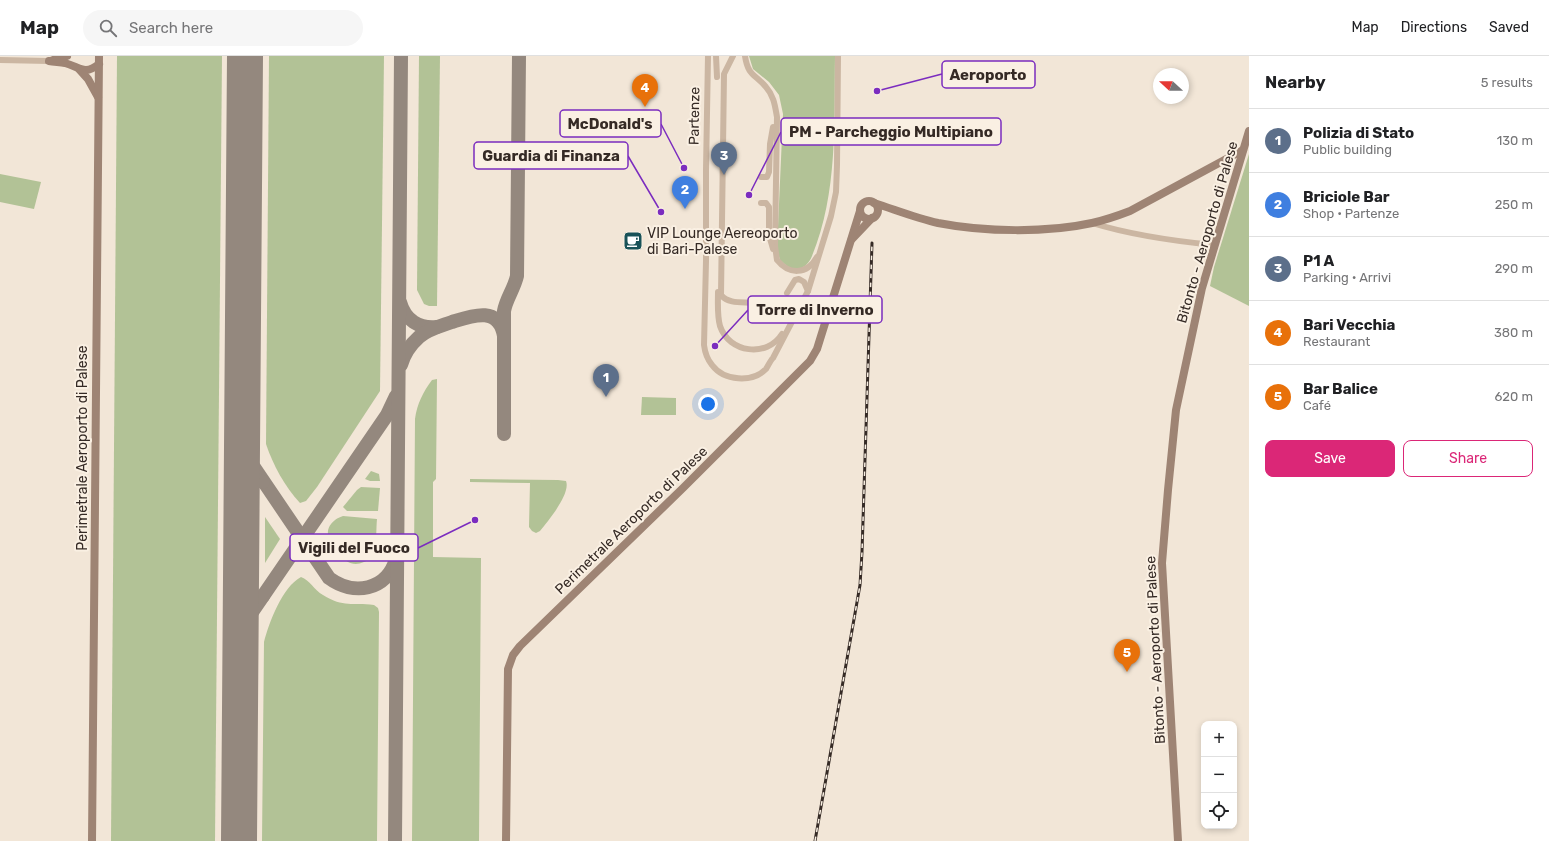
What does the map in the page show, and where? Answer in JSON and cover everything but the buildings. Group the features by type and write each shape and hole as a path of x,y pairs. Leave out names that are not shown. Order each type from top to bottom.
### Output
{"street":[{"path":"49,61 67,56"},
{"name":"Partenze","path":"708,56 704,345 706,356 712,366 726,376 736,378 753,377 766,368 800,308"},
{"path":"716,56 717,78"},
{"path":"733,56 724,74 721,295 725,299 732,302 758,302 766,306"},
{"path":"745,56 746,64 751,74 766,87 773,97 777,117 775,255"},
{"path":"719,263 718,309 720,326 729,340 743,348 753,350 771,345 779,339 800,308 808,292 831,216 836,192 838,56"},
{"path":"0,60 49,61 65,63 78,69 90,70 99,58"},
{"name":"Perimetrale Aeroporto di Palese","path":"92,841 99,58"},
{"path":"78,69 88,79 99,100"},
{"path":"762,177 767,177 769,172 770,144 775,106"},
{"name":"Bitonto - Aeroporto di Palese","path":"1178,841 1162,563 1176,410 1202,288 1214,245 1246,148 1249,131"},
{"path":"874,203 878,210 874,217 864,218 860,211 865,202 870,202 874,203 895,211 938,223 996,229 1043,229 1092,223 1130,211 1246,148"},
{"path":"761,203 766,203 769,207 770,235 776,260 780,264 786,268 801,271 811,266 821,249"},
{"name":"Perimetrale Aeroporto di Palese","path":"506,841 508,669 513,654 678,493 810,361 817,349 860,211"},
{"name":"Perimetrale Aeroporto di Palese","path":"851,241 856,233 874,217 895,211"},
{"path":"1092,223 1122,231 1177,241 1214,245"},
{"path":"787,293 795,280 800,279 804,282 808,292"}],"green space":[{"path":"117,56 222,56 215,841 111,841"},
{"path":"269,56 384,56 380,391 317,487 306,501 300,503 289,490 280,475 266,444"},
{"path":"419,56 440,56 437,306 429,306 424,304 417,290"},
{"path":"749,56 835,56 833,157 826,207 811,259 807,264 798,269 787,266 780,260 777,249 783,114 779,95 769,82 753,69"},
{"path":"1249,154 1249,306 1210,286 1214,267"},
{"path":"0,174 41,182 34,209 0,202"},
{"path":"437,379 436,479 433,482 433,557 481,558 479,841 412,841 415,419 417,408 423,394 432,380"},
{"path":"642,397 676,398 676,415 641,415"},
{"path":"371,471 379,474 380,481 370,481 365,479"},
{"path":"470,479 558,480 566,481 567,486 558,507 540,531 536,533 529,527 530,483 470,482"},
{"path":"361,487 380,488 378,511 347,511 343,507"},
{"path":"343,516 377,519 376,543 370,558 366,561 358,564 347,561 339,553 329,538 329,527 336,519"},
{"path":"265,517 280,539 265,563"},
{"path":"301,577 307,580 320,593 337,602 374,605 378,608 377,841 262,841 264,642 269,625 282,597 294,582"}],"taxiway":[{"path":"395,841 401,56"},
{"path":"504,434 504,311 506,302 517,276 519,56"},
{"path":"400,302 405,314 414,322 419,325 437,327"},
{"path":"401,365 408,350 423,334 435,328 467,317 483,315 490,316 501,326 504,336"},
{"path":"240,640 245,623 250,615 387,415 396,396"},
{"path":"242,436 243,446 249,460 329,578 338,584 348,587 368,587 377,584 385,578 392,570 396,559"},
{"path":"242,491 245,484 250,480 263,482"},
{"path":"241,585 246,596 252,598 263,596"}],"runway":[{"path":"239,841 245,56"}],"railway":[{"path":"815,841 860,585 872,243"}],"place":[{"name":"Aeroporto","path":"877,91"},
{"name":"Bari Vecchia","path":"645,107"},
{"name":"McDonald's","path":"684,168"},
{"name":"P1 A","path":"724,175"},
{"name":"PM - Parcheggio Multipiano","path":"749,195"},
{"name":"Briciole Bar","path":"685,209"},
{"name":"Guardia di Finanza","path":"661,212"},
{"name":"VIP Lounge Aereoporto di Bari-Palese","path":"633,241"},
{"name":"Torre di Inverno","path":"715,346"},
{"name":"Polizia di Stato","path":"606,397"},
{"name":"Vigili del Fuoco","path":"475,520"},
{"name":"Bar Balice","path":"1127,672"}]}
